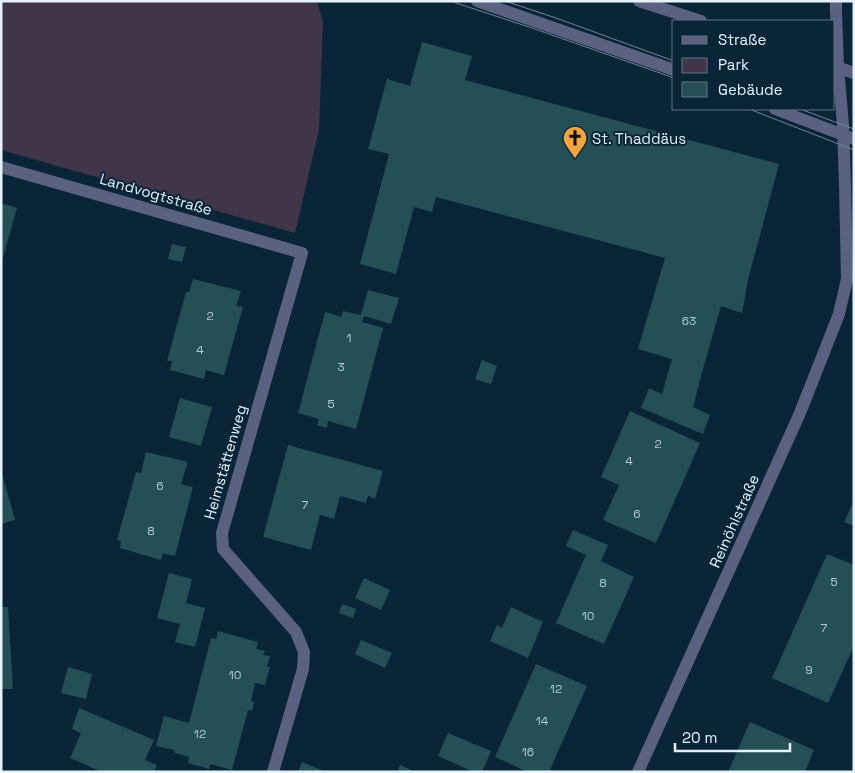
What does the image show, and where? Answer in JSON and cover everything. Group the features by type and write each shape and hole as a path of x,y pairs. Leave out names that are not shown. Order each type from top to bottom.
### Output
{"street":[{"path":"477,1 672,69"},
{"path":"639,1 697,20"},
{"name":"Reinöhlstraße","path":"638,772 800,413 839,314 850,277 845,185 848,137 843,125 836,67 836,1"},
{"path":"836,67 854,73"},
{"path":"778,110 848,137"},
{"name":"Landvogtstraße","path":"1,167 302,253"},
{"name":"Heimstättenweg","path":"273,772 302,669 304,652 296,632 223,549 222,533 302,253"}],"green space":[{"path":"1,1 317,1 323,22 319,130 295,233 1,150"}],"building":[{"name":"St. Thaddäus","path":"422,42 472,56 465,80 779,164 748,280 742,313 721,306 703,369 693,407 710,415 703,434 641,408 649,388 662,394 672,359 638,349 665,258 436,197 432,212 414,207 396,274 360,264 389,154 368,149 387,79 410,86"},
{"path":"1,203 17,208 2,261 1,261"},
{"path":"172,244 186,247 182,262 168,259"},
{"path":"193,279 241,291 236,306 243,307 224,375 206,370 204,379 170,370 172,361 167,361 186,292 189,292"},
{"path":"368,290 399,298 391,324 364,316 362,322 383,328 356,429 328,421 327,428 317,425 319,419 298,413 325,312 341,317 343,311 361,315"},
{"path":"482,360 497,366 491,384 475,379"},
{"path":"180,398 212,407 201,446 169,437"},
{"path":"630,411 700,443 656,543 603,520 619,485 601,477"},
{"path":"288,445 383,471 375,499 368,496 366,503 340,496 334,519 320,515 311,550 263,537"},
{"path":"146,452 188,462 181,484 193,487 175,556 163,553 161,560 120,548 121,541 117,540 136,472 141,473"},
{"path":"1,470 15,520 1,524"},
{"path":"854,500 854,526 844,522"},
{"path":"573,530 608,545 601,561 634,577 604,644 556,623 586,555 566,546"},
{"path":"827,554 854,565 854,646 828,703 772,678"},
{"path":"169,573 192,579 186,603 205,608 195,647 175,642 180,624 157,618"},
{"path":"364,578 390,590 381,610 355,598"},
{"path":"342,604 356,609 353,618 339,613"},
{"path":"1,607 8,607 13,689 1,689"},
{"path":"511,607 543,622 528,658 490,641 497,625 502,628"},
{"path":"218,631 258,642 256,649 265,651 263,655 270,656 267,667 270,667 265,685 255,683 251,701 254,702 252,711 248,710 232,770 210,764 209,769 188,763 189,757 175,753 174,750 156,746 164,716 189,723 211,638 216,639"},
{"path":"361,640 392,653 385,668 355,654"},
{"path":"536,664 587,686 549,772 528,772 495,757"},
{"path":"68,667 92,674 86,699 61,693"},
{"path":"79,708 154,740 145,760 157,765 154,772 102,772 70,758 81,733 72,729"},
{"path":"750,722 814,750 805,772 728,772"},
{"path":"448,733 491,751 482,772 474,772 438,756"},
{"path":"302,762 326,772 298,772"},
{"path":"400,765 416,772 397,772"}],"tram line":[{"path":"450,1 672,77"},
{"path":"505,1 672,60"},
{"path":"752,110 854,150"},
{"path":"803,110 854,129"}],"place":[{"name":"St. Thaddäus","path":"575,159"}]}
